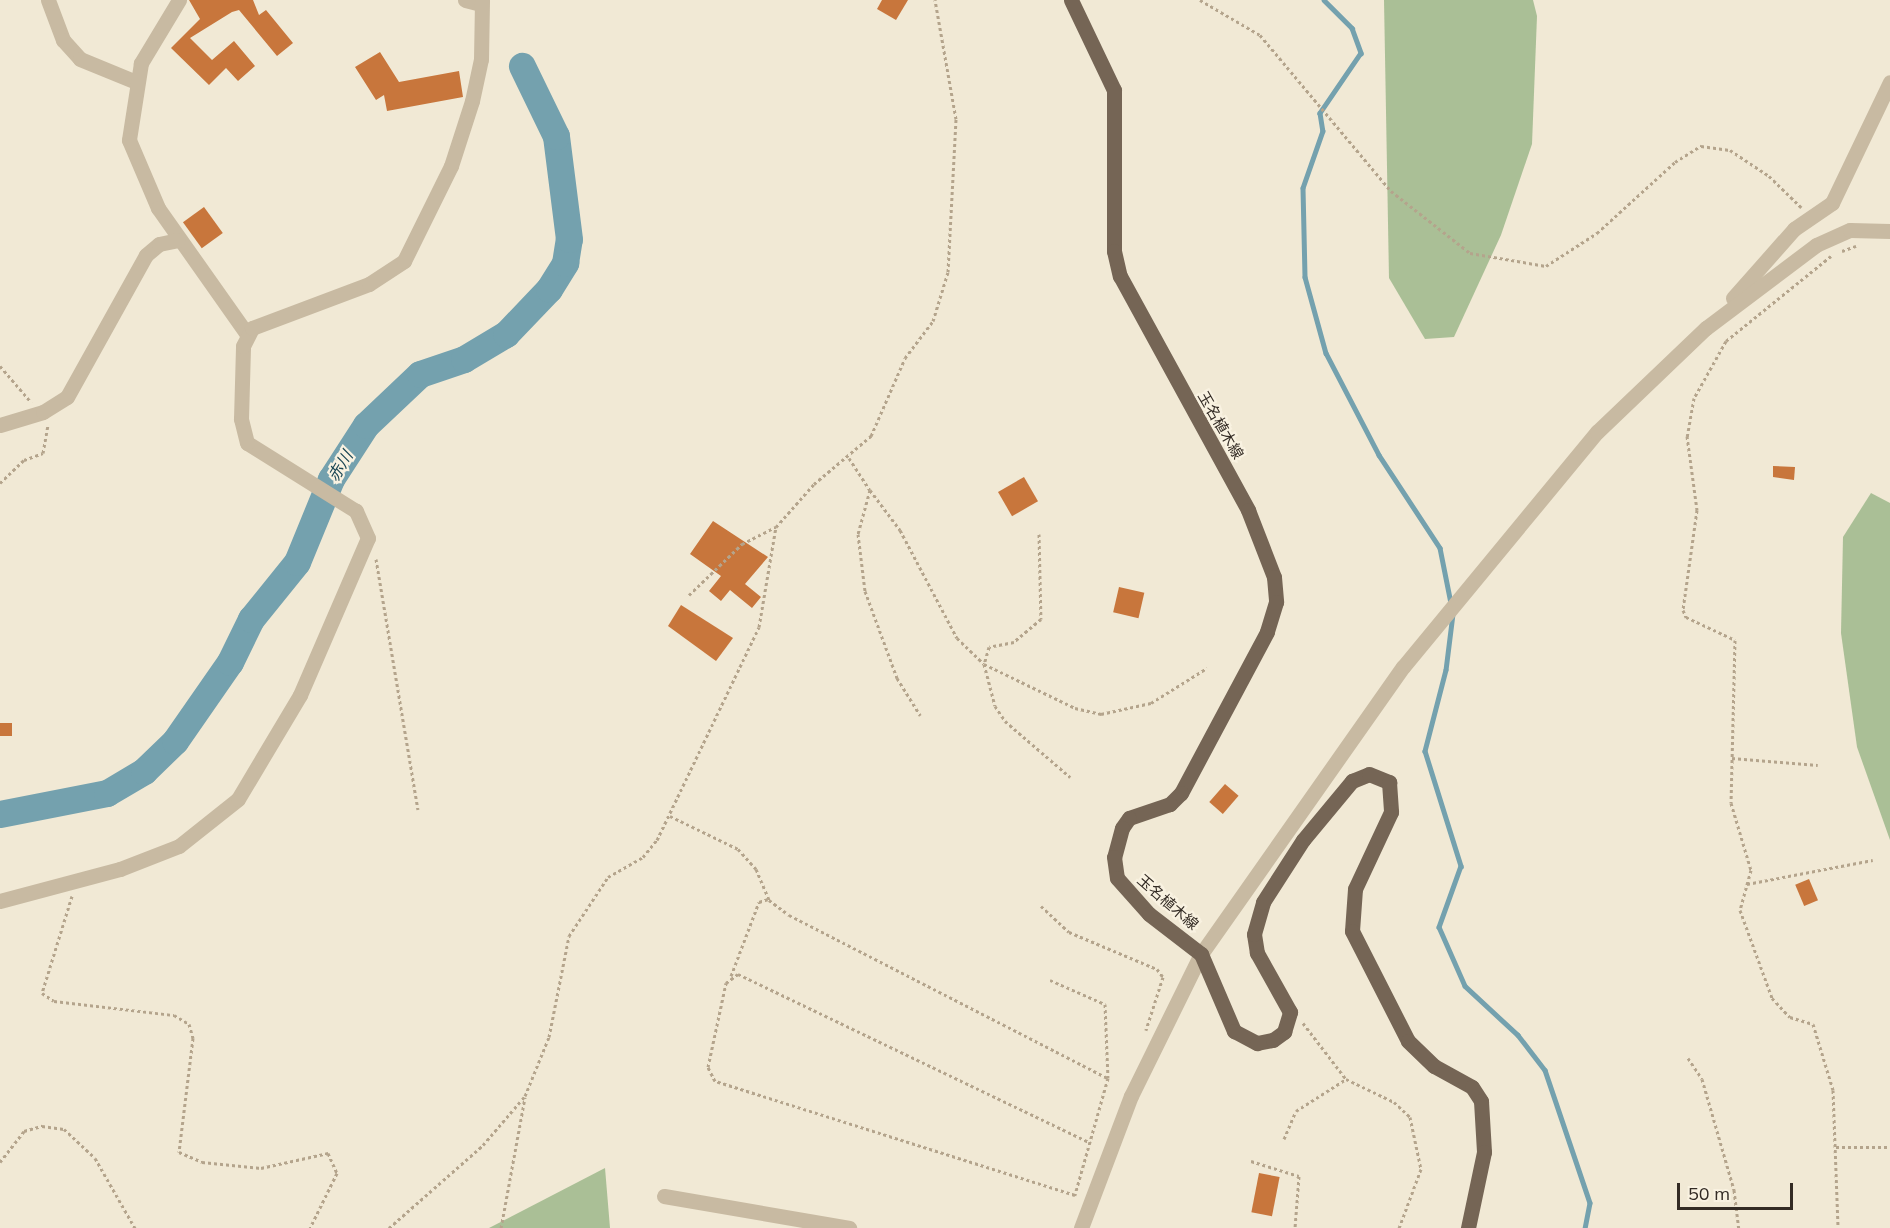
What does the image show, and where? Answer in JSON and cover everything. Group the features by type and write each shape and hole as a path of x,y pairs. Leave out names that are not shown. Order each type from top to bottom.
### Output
{"main road":[{"name":"玉名植木線","path":"1071,0 1114,90 1114,251 1120,276 1248,510 1274,577 1276,602 1267,632 1198,765 1170,804 1129,818 1114,857 1117,878 1128,894 1201,954 1240,1037 1257,1043 1273,1040 1289,1019"},
{"path":"1289,1019 1289,1006 1257,953 1258,915 1276,877 1352,780 1380,775 1389,782 1394,801 1355,889 1352,931 1408,1041 1434,1066 1472,1088 1481,1101 1484,1152 1468,1228"}],"street":[{"path":"48,0 63,40 80,59 136,82"},
{"path":"0,901 78,882 163,854 238,799 325,646 368,538 356,511 247,443 241,419 247,334 178,240 140,172 129,140 136,82 179,0"},
{"path":"247,334 369,284 404,261 450,166 471,101 481,59 482,2 465,0"},
{"path":"1081,1228 1090,1200 1156,1039 1201,954 1403,667 1597,432 1706,328 1794,229 1811,217 1844,186 1890,82"},
{"path":"1706,328 1816,245 1850,230 1890,231"},
{"path":"0,425 38,414 81,378 146,255 178,240"},
{"path":"664,1196 849,1228"}],"path":[{"path":"689,596 742,544 776,527 814,484 849,458 883,416 905,358 933,321 948,272 956,119 935,0"},
{"path":"1200,0 1260,35 1391,191 1470,253 1546,266 1597,233 1675,162 1701,146 1730,150 1769,176 1811,217"},
{"path":"1838,1228 1833,1090 1813,1024 1790,1017 1764,984 1740,910 1751,870 1731,803 1735,640 1686,617 1683,610 1697,510 1687,436 1694,398 1726,341 1832,255 1866,245"},
{"path":"0,366 49,426 43,453 24,460 0,483"},
{"path":"849,458 900,530 957,638 984,664 1075,708 1101,714 1151,703 1207,668"},
{"path":"870,490 858,534 863,581 897,678 920,715"},
{"path":"501,1228 525,1096 549,1037 569,936 608,877 643,857 670,816 690,764 759,627 776,527"},
{"path":"1039,534 1041,619 1014,642 989,647 984,664 995,706 1005,721 1070,777"},
{"path":"368,538 376,556 418,808"},
{"path":"1732,758 1818,765"},
{"path":"670,816 743,853 769,900 789,915 1108,1078"},
{"path":"1747,884 1873,860"},
{"path":"78,882 42,993 54,1001 81,1007 184,1019 193,1038 180,1152 202,1161 261,1168 328,1153 337,1173 310,1228"},
{"path":"769,900 759,902 731,976 708,1067 715,1081 1090,1200"},
{"path":"1041,906 1087,942 1119,949 1157,969 1163,977 1145,1022 1156,1039"},
{"path":"731,976 738,974 1091,1143"},
{"path":"1050,980 1105,1004 1108,1078 1075,1196"},
{"path":"1289,1019 1309,1025 1346,1079 1394,1102 1410,1118 1422,1168 1399,1228"},
{"path":"1688,1058 1702,1080 1734,1190 1739,1228"},
{"path":"1284,1139 1296,1111 1346,1079"},
{"path":"389,1228 483,1144 525,1096"},
{"path":"0,1162 24,1131 42,1126 64,1129 95,1158 135,1228"},
{"path":"1836,1147 1890,1147"},
{"path":"1251,1161 1299,1176 1295,1228"}],"green space":[{"path":"1384,0 1533,0 1537,16 1532,144 1501,235 1454,337 1425,339 1389,278"},
{"path":"1871,493 1890,503 1890,840 1857,747 1841,633 1843,537"},
{"path":"605,1168 610,1228 489,1228"}],"building":[{"path":"189,0 253,0 259,15 266,10 293,43 277,56 239,10 232,12 190,38 212,60 234,41 255,66 238,81 226,68 209,85 171,48 200,19"},
{"path":"882,0 908,0 896,20 877,9"},
{"path":"380,52 399,82 459,71 463,97 387,111 384,95 376,100 355,67"},
{"path":"204,207 223,233 202,248 183,222"},
{"path":"1773,466 1795,467 1794,480 1773,477"},
{"path":"1024,477 1038,501 1012,516 998,492"},
{"path":"713,521 768,557 745,584 761,597 752,608 730,590 721,601 709,591 721,576 690,554"},
{"path":"1119,587 1144,593 1138,618 1113,612"},
{"path":"681,605 733,638 716,661 668,626"},
{"path":"0,723 12,723 12,736 0,736"},
{"path":"1225,784 1239,796 1223,814 1209,802"},
{"path":"1809,879 1818,900 1804,906 1795,885"},
{"path":"1259,1173 1280,1177 1272,1216 1251,1212"}],"waterway":[{"path":"1324,0 1352,28 1361,53 1320,113 1323,131 1303,188 1305,277 1326,353 1379,455 1440,548 1451,603"},
{"name":"赤川","path":"0,814 107,793 144,771 175,741 230,662 251,619 297,562 331,479 366,425 420,374 464,359 506,334 549,289 565,263 569,239 556,136 522,66"},
{"path":"1453,614 1446,670 1425,751 1461,866 1439,927 1465,986 1518,1035 1545,1070 1590,1203 1585,1228"}]}
